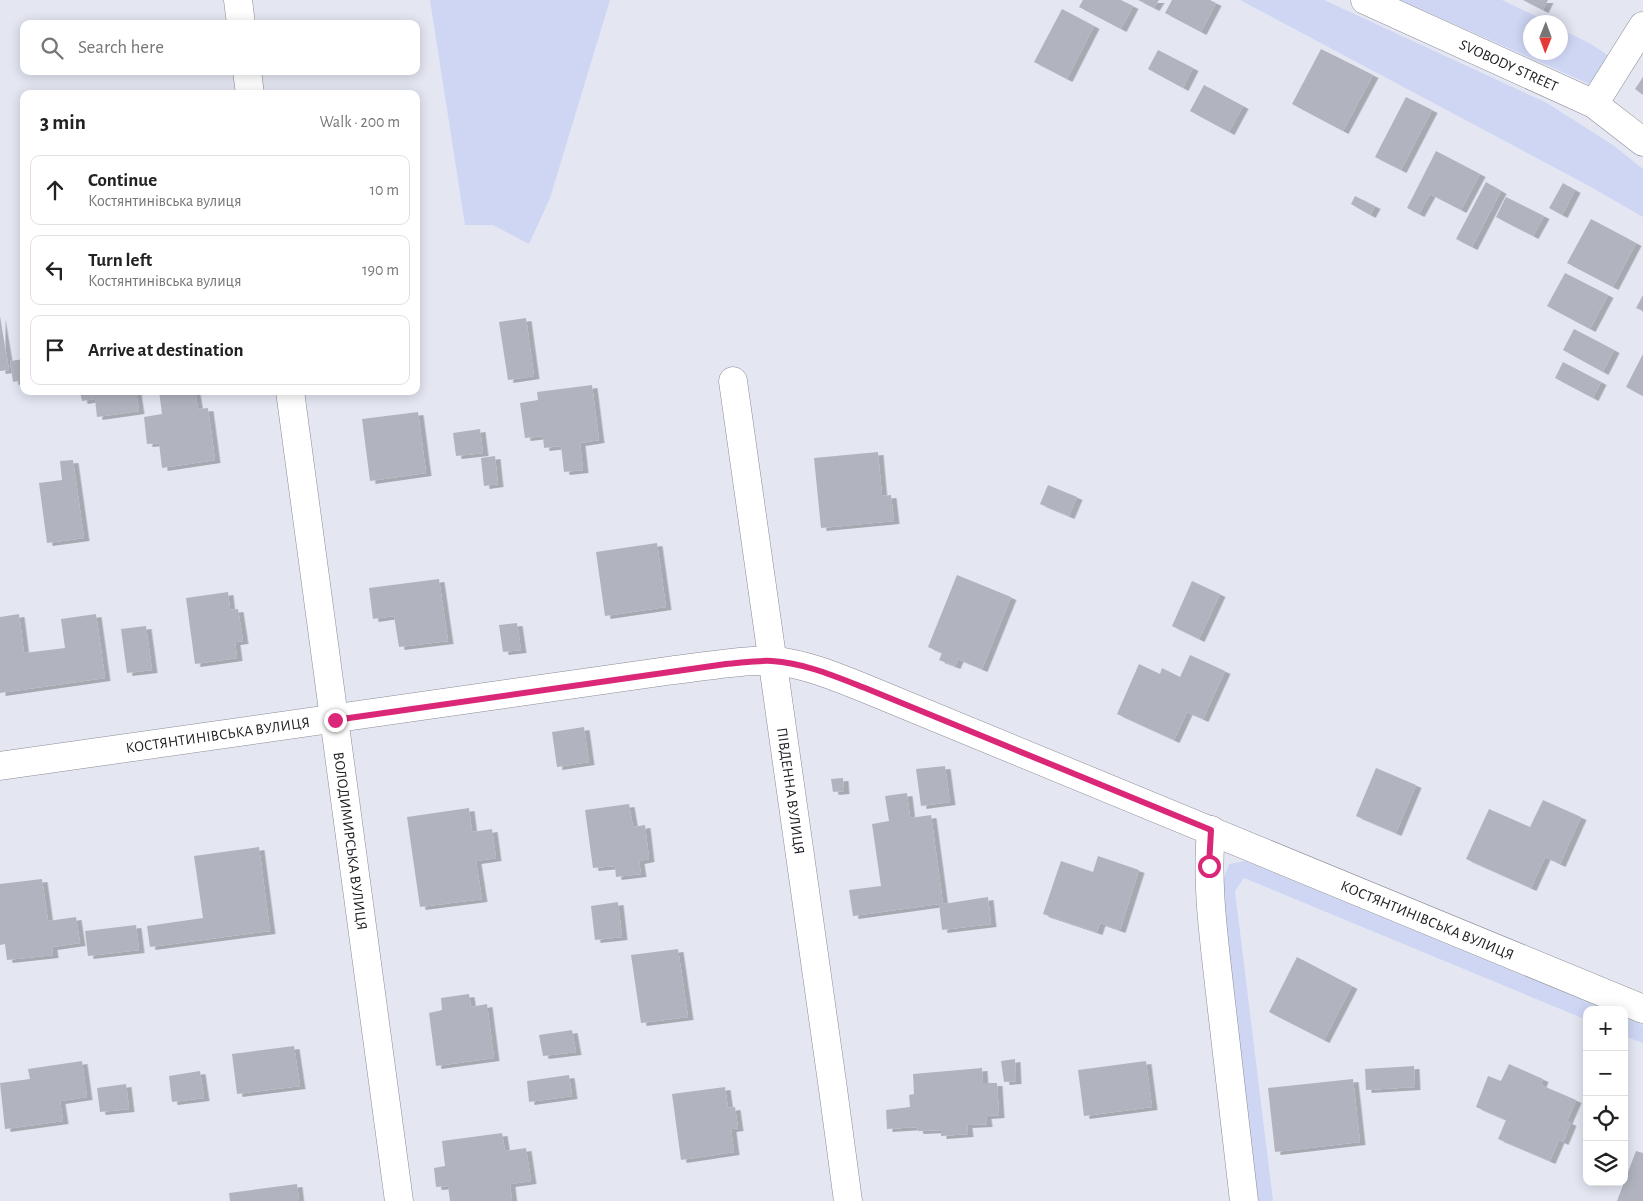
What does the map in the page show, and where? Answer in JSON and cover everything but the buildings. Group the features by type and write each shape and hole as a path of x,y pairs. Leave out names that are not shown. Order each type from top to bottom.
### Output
{"street":[{"path":"238,0 240,20"},
{"name":"SVOBODY STREET","path":"1365,0 1594,104 1643,142"},
{"path":"1594,104 1643,26"},
{"path":"248,75 250,90"},
{"name":"ПІВДЕННА ВУЛИЦЯ","path":"733,381 834,1089 848,1201"},
{"name":"ВОЛОДИМИРСЬКА ВУЛИЦЯ","path":"291,395 399,1201"},
{"name":"КОСТЯНТИНІВСЬКА ВУЛИЦЯ","path":"0,766 335,720 674,670 773,661 806,667 870,690 1643,1009"},
{"path":"1211,830 1209,866 1212,917 1244,1201"}],"shaded area":[{"path":"430,0 610,0 550,198 529,244 493,225 465,225"},
{"path":"1240,0 1324,0 1547,103 1613,145 1643,169 1643,217 1591,187"},
{"path":"1400,0 1502,0 1533,15 1523,15 1523,55"},
{"path":"1568,32 1609,56 1589,84 1535,60 1568,60"},
{"path":"1245,861 1597,1006 1583,1006 1583,1018 1244,878 1235,891 1273,1201 1252,1201 1221,886 1229,864"},
{"path":"1628,1019 1643,1025 1643,1043 1628,1037"}],"route":[{"path":"335,720 674,670 773,661 806,667 870,690 1211,830 1209,866"}]}
